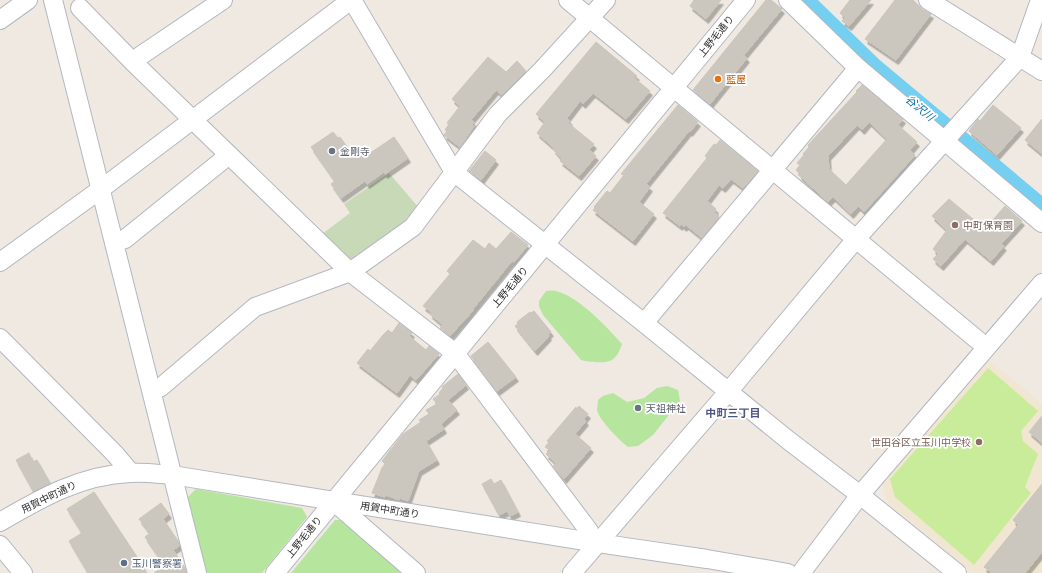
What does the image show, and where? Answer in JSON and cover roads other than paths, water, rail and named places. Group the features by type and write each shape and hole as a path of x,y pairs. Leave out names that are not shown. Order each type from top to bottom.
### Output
{"street":[{"path":"0,20 28,0"},
{"path":"133,62 224,0"},
{"path":"0,262 101,189 352,0 454,172 788,440 860,495 957,573"},
{"path":"568,0 772,171 986,347"},
{"path":"152,391 161,387 256,307 350,272 413,227 498,114 606,0"},
{"name":"上野毛通り","path":"275,573 746,0"},
{"path":"788,0 858,68 950,135 1042,223"},
{"path":"928,0 1042,71"},
{"path":"572,573 592,542 728,392 856,239 1020,57 1040,0"},
{"path":"197,573 56,8 74,12 86,4 133,62 350,272 455,353 589,531 592,542"},
{"path":"644,323 858,68"},
{"path":"114,242 125,239 229,155"},
{"path":"801,573 860,495 1042,283"},
{"path":"0,338 115,454 131,473"},
{"name":"用賀中町通り","path":"0,522 42,498 68,486 97,478 131,473 172,476 707,559 788,573"},
{"path":"333,501 416,573"},
{"path":"0,545 23,573"}],"waterway":[{"name":"谷沢川","path":"802,0 872,68 1042,210"}],"place":[{"name":"藍屋","path":"718,79"},
{"name":"金剛寺","path":"332,151"},
{"name":"中町保育園","path":"955,225"},
{"name":"天祖神社","path":"638,408"},
{"name":"世田谷区立玉川中学校","path":"979,442"},
{"name":"玉川警察署","path":"124,563"}],"district":[{"name":"中町三丁目","path":"733,413"}]}
